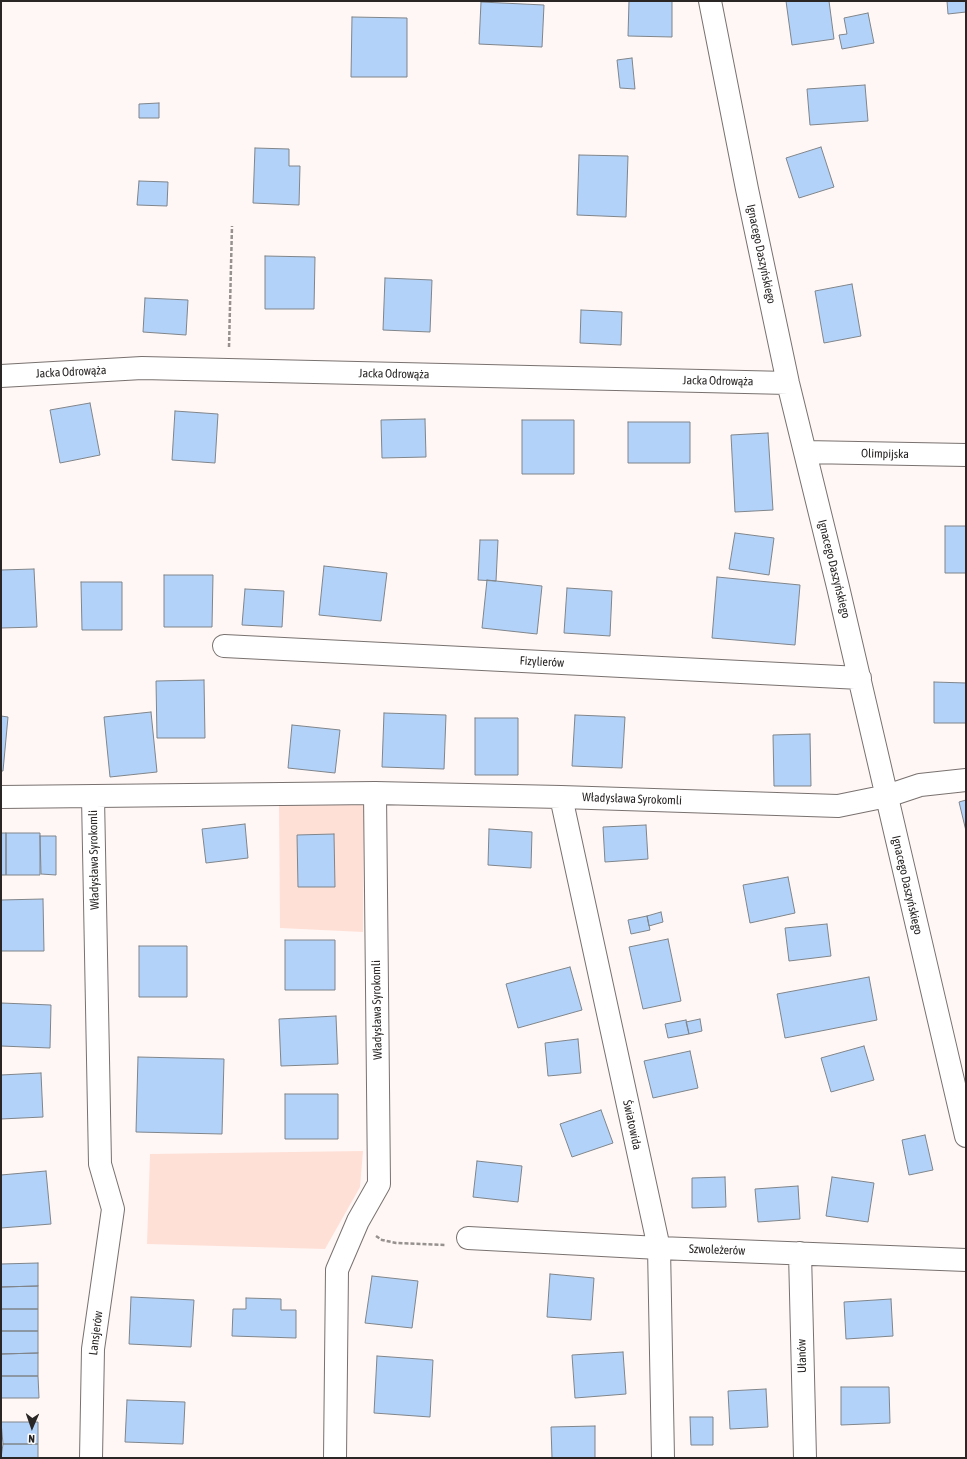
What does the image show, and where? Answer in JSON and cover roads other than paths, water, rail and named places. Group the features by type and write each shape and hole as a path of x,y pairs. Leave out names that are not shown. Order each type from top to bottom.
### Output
{"street":[{"name":"Ignacego Daszyńskiego","path":"710,1 747,189 788,383 860,678 966,1136"},
{"name":"Jacka Odrowąża","path":"1,376 142,368 788,383"},
{"name":"Olimpijska","path":"805,452 966,455"},
{"name":"Fizylierów","path":"224,646 860,678"},
{"name":"Władysława Syrokomli","path":"1,797 375,794 561,797 838,806 887,796 920,785 966,780"},
{"name":"Władysława Syrokomli","path":"335,1458 337,1270 358,1221 379,1184 375,794"},
{"name":"Władysława Syrokomli","path":"93,797 100,1164 113,1209"},
{"name":"Światowida","path":"561,797 659,1248 663,1458"},
{"name":"Lansjerów","path":"91,1458 93,1349 113,1209"},
{"name":"Szwoleżerów","path":"468,1238 659,1248 966,1260"},
{"name":"Ułanów","path":"800,1253 805,1458"}]}
